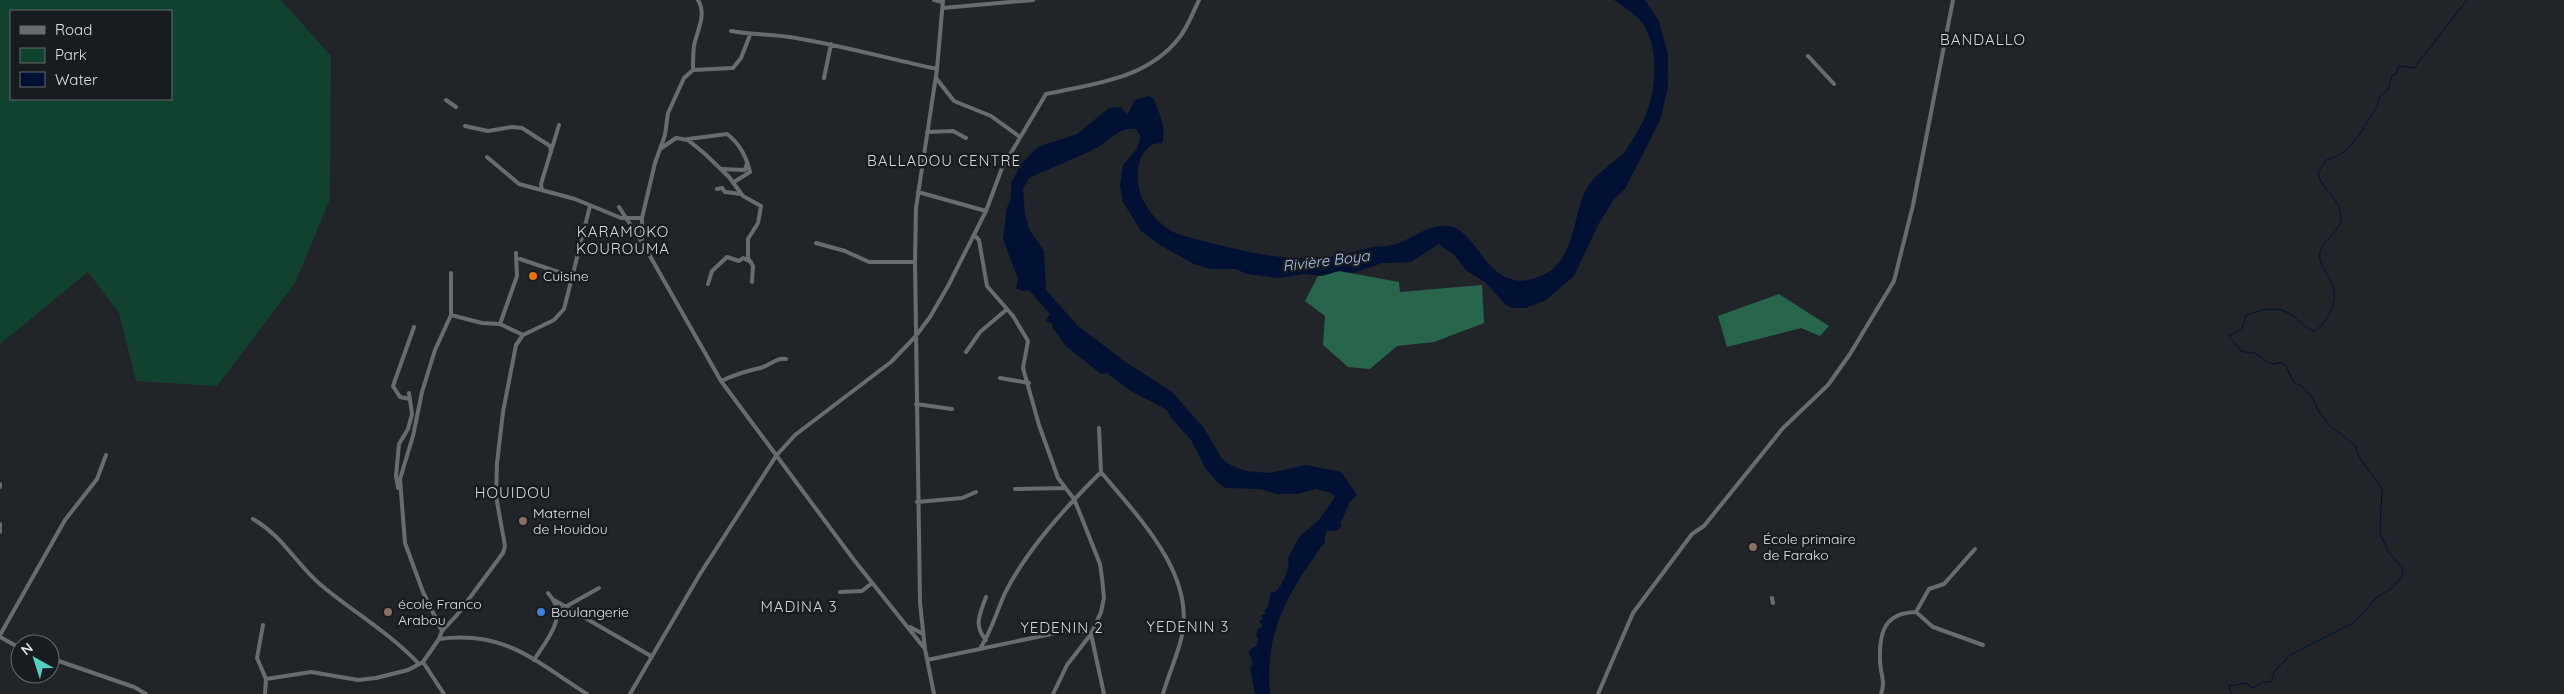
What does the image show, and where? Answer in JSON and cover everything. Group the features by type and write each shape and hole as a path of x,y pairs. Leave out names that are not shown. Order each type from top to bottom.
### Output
{"street":[{"path":"693,70 694,46 701,22 702,7 698,0"},
{"path":"934,0 943,1 943,8 936,78 918,192 915,262 920,603 925,649 934,694"},
{"path":"943,8 1033,0"},
{"path":"630,694 700,574 776,456 795,435 891,362 915,338 948,286 986,211 1002,168 1046,94 1122,77 1162,56 1180,37 1199,0"},
{"path":"1598,694 1633,612 1692,534 1710,519 1783,428 1828,385 1850,354 1894,281 1913,204 1953,0"},
{"path":"731,31 750,35 762,33 832,44 937,69"},
{"path":"642,242 642,218 665,135 668,113 684,78 693,70 733,68 741,58 750,35"},
{"path":"824,78 832,44"},
{"path":"1808,56 1834,84"},
{"path":"936,78 954,101 991,116 1020,137"},
{"path":"446,100 456,107"},
{"path":"542,190 541,184 559,125"},
{"path":"466,126 488,131 512,126 522,128 550,146 551,152"},
{"path":"927,132 953,131 966,138"},
{"path":"660,149 676,138 686,139 727,134 738,144 750,172 734,182"},
{"path":"686,139 722,169 742,194 761,206 758,223 748,238 748,258 753,266 752,282"},
{"path":"487,157 519,184 575,199 626,218 642,218"},
{"path":"722,169 745,170 747,162"},
{"path":"717,189 722,188 726,192 742,194"},
{"path":"918,192 986,211"},
{"path":"266,679 311,672 358,680 376,678 408,670 421,663 439,639 442,631 457,615 503,553 504,546 496,496 497,463 503,412 516,345 523,335 554,320 564,309 590,206"},
{"path":"619,207 642,242 721,381 872,583 925,649"},
{"path":"974,236 979,240 987,286 1023,331 1028,341 1027,352 1023,361 1049,454 1058,478 1074,499 1100,564 1104,589 1101,612 1091,634 1067,665 1052,694"},
{"path":"816,243 844,250 869,262 915,262"},
{"path":"500,324 517,276 516,253"},
{"path":"708,284 712,271 727,257 738,261 743,258 751,262"},
{"path":"520,259 573,277"},
{"path":"400,495 401,474 414,436 422,392 438,343 451,316 450,273"},
{"path":"966,352 980,332 1006,310"},
{"path":"451,316 482,323 500,324 523,335"},
{"path":"410,399 400,397 393,386 414,327"},
{"path":"721,381 750,368 761,368 780,358 786,359"},
{"path":"1000,378 1028,383"},
{"path":"409,393 412,414 408,429 399,444 396,476 405,543 442,631"},
{"path":"916,404 952,409"},
{"path":"1099,428 1101,472 1150,533 1175,572 1179,584 1182,602 1182,635 1162,694"},
{"path":"0,636 65,520 97,479 106,455"},
{"path":"981,647 986,640 1006,592 1023,563 1074,499 1101,472"},
{"path":"1015,489 1065,488"},
{"path":"918,502 962,498 976,492"},
{"path":"253,519 268,527 320,584 421,663 444,694"},
{"path":"0,524 0,532"},
{"path":"1881,694 1884,681 1880,654 1886,623 1895,616 1916,612 1929,589 1944,584 1975,549"},
{"path":"840,592 862,591 872,583"},
{"path":"558,611 598,588"},
{"path":"534,660 557,623 558,611 554,600 548,592"},
{"path":"986,597 978,618 977,628 986,640"},
{"path":"554,600 652,656"},
{"path":"1916,612 1933,626 1983,645"},
{"path":"263,624 257,658 266,679 264,694"},
{"path":"907,626 923,634"},
{"path":"927,660 981,647 1075,629 1091,634"},
{"path":"1091,634 1104,694"},
{"path":"439,639 461,636 505,644 587,694"},
{"path":"60,661 134,687 146,694"}],"green space":[{"path":"0,0 281,0 331,56 330,199 295,283 217,386 136,381 119,313 88,272 0,344"},
{"path":"1339,271 1399,282 1400,292 1482,285 1484,323 1434,342 1397,346 1370,369 1348,367 1323,345 1325,316 1305,301 1318,276"},
{"path":"1779,294 1829,326 1820,336 1801,328 1727,347 1718,316"}],"water":[{"name":"Rivière Boya","path":"1614,0 1645,0 1659,21 1668,55 1668,87 1661,118 1625,189 1614,199 1598,225 1574,276 1546,300 1526,308 1513,308 1506,305 1485,282 1467,271 1454,255 1439,244 1411,262 1382,263 1354,273 1339,271 1322,276 1305,274 1279,278 1247,274 1236,269 1210,269 1194,264 1160,245 1141,231 1123,202 1120,186 1123,165 1136,150 1141,137 1136,129 1125,130 1116,134 1098,147 1029,178 1023,189 1025,214 1029,229 1044,251 1046,290 1077,325 1124,361 1172,392 1204,428 1222,459 1245,471 1269,473 1306,465 1341,472 1357,495 1350,502 1340,524 1342,526 1338,530 1327,531 1325,542 1290,595 1275,631 1269,671 1270,694 1255,694 1250,668 1253,662 1249,654 1250,650 1257,645 1257,630 1263,626 1259,621 1264,618 1260,616 1266,613 1264,610 1268,607 1271,591 1274,593 1283,582 1289,562 1288,558 1300,536 1318,521 1335,497 1331,493 1315,489 1297,494 1277,494 1260,489 1226,488 1218,483 1206,469 1191,440 1172,419 1167,410 1131,391 1107,373 1101,374 1067,347 1052,327 1053,324 1046,321 1050,314 1029,290 1022,291 1016,288 1018,279 1003,239 1007,208 1011,198 1011,183 1022,163 1038,147 1077,134 1109,108 1121,107 1127,115 1135,100 1148,96 1153,98 1160,114 1164,131 1162,143 1153,144 1141,159 1138,185 1142,198 1152,214 1175,233 1247,252 1277,257 1308,259 1346,254 1371,247 1393,245 1434,227 1448,226 1459,230 1497,272 1509,279 1524,280 1543,275 1553,269 1567,250 1581,202 1589,185 1598,174 1626,150 1641,125 1650,102 1653,88 1654,61 1649,35 1637,17"}],"waterway":[{"path":"2232,694 2229,686 2246,683 2253,688 2262,682 2271,682 2274,672 2290,655 2355,622 2376,598 2393,587 2402,577 2403,568 2388,552 2380,532 2382,489 2358,455 2355,445 2331,427 2319,412 2312,396 2300,385 2294,383 2286,366 2281,362 2271,364 2256,354 2241,351 2229,336 2242,329 2246,315 2259,311 2271,309 2289,313 2305,327 2314,331 2326,319 2332,308 2334,291 2321,262 2320,252 2339,226 2341,216 2340,209 2318,173 2326,160 2341,154 2356,140 2378,104 2379,97 2388,90 2392,75 2396,74 2399,66 2414,68 2467,0"}],"place":[{"name":"Cuisine","path":"533,276"},
{"name":"Maternel de Houidou","path":"523,521"},
{"name":"École primaire de Farako","path":"1753,547"},
{"name":"école Franco Arabou","path":"388,612"},
{"name":"Boulangerie","path":"541,612"}],"district":[{"name":"BANDALLO","path":"1983,40"},
{"name":"BALLADOU CENTRE","path":"944,161"},
{"name":"KARAMOKO KOUROUMA","path":"623,240"},
{"name":"HOUIDOU","path":"513,493"},
{"name":"MADINA 3","path":"799,607"},
{"name":"YEDENIN 3","path":"1188,627"},
{"name":"YEDENIN 2","path":"1062,628"}]}
